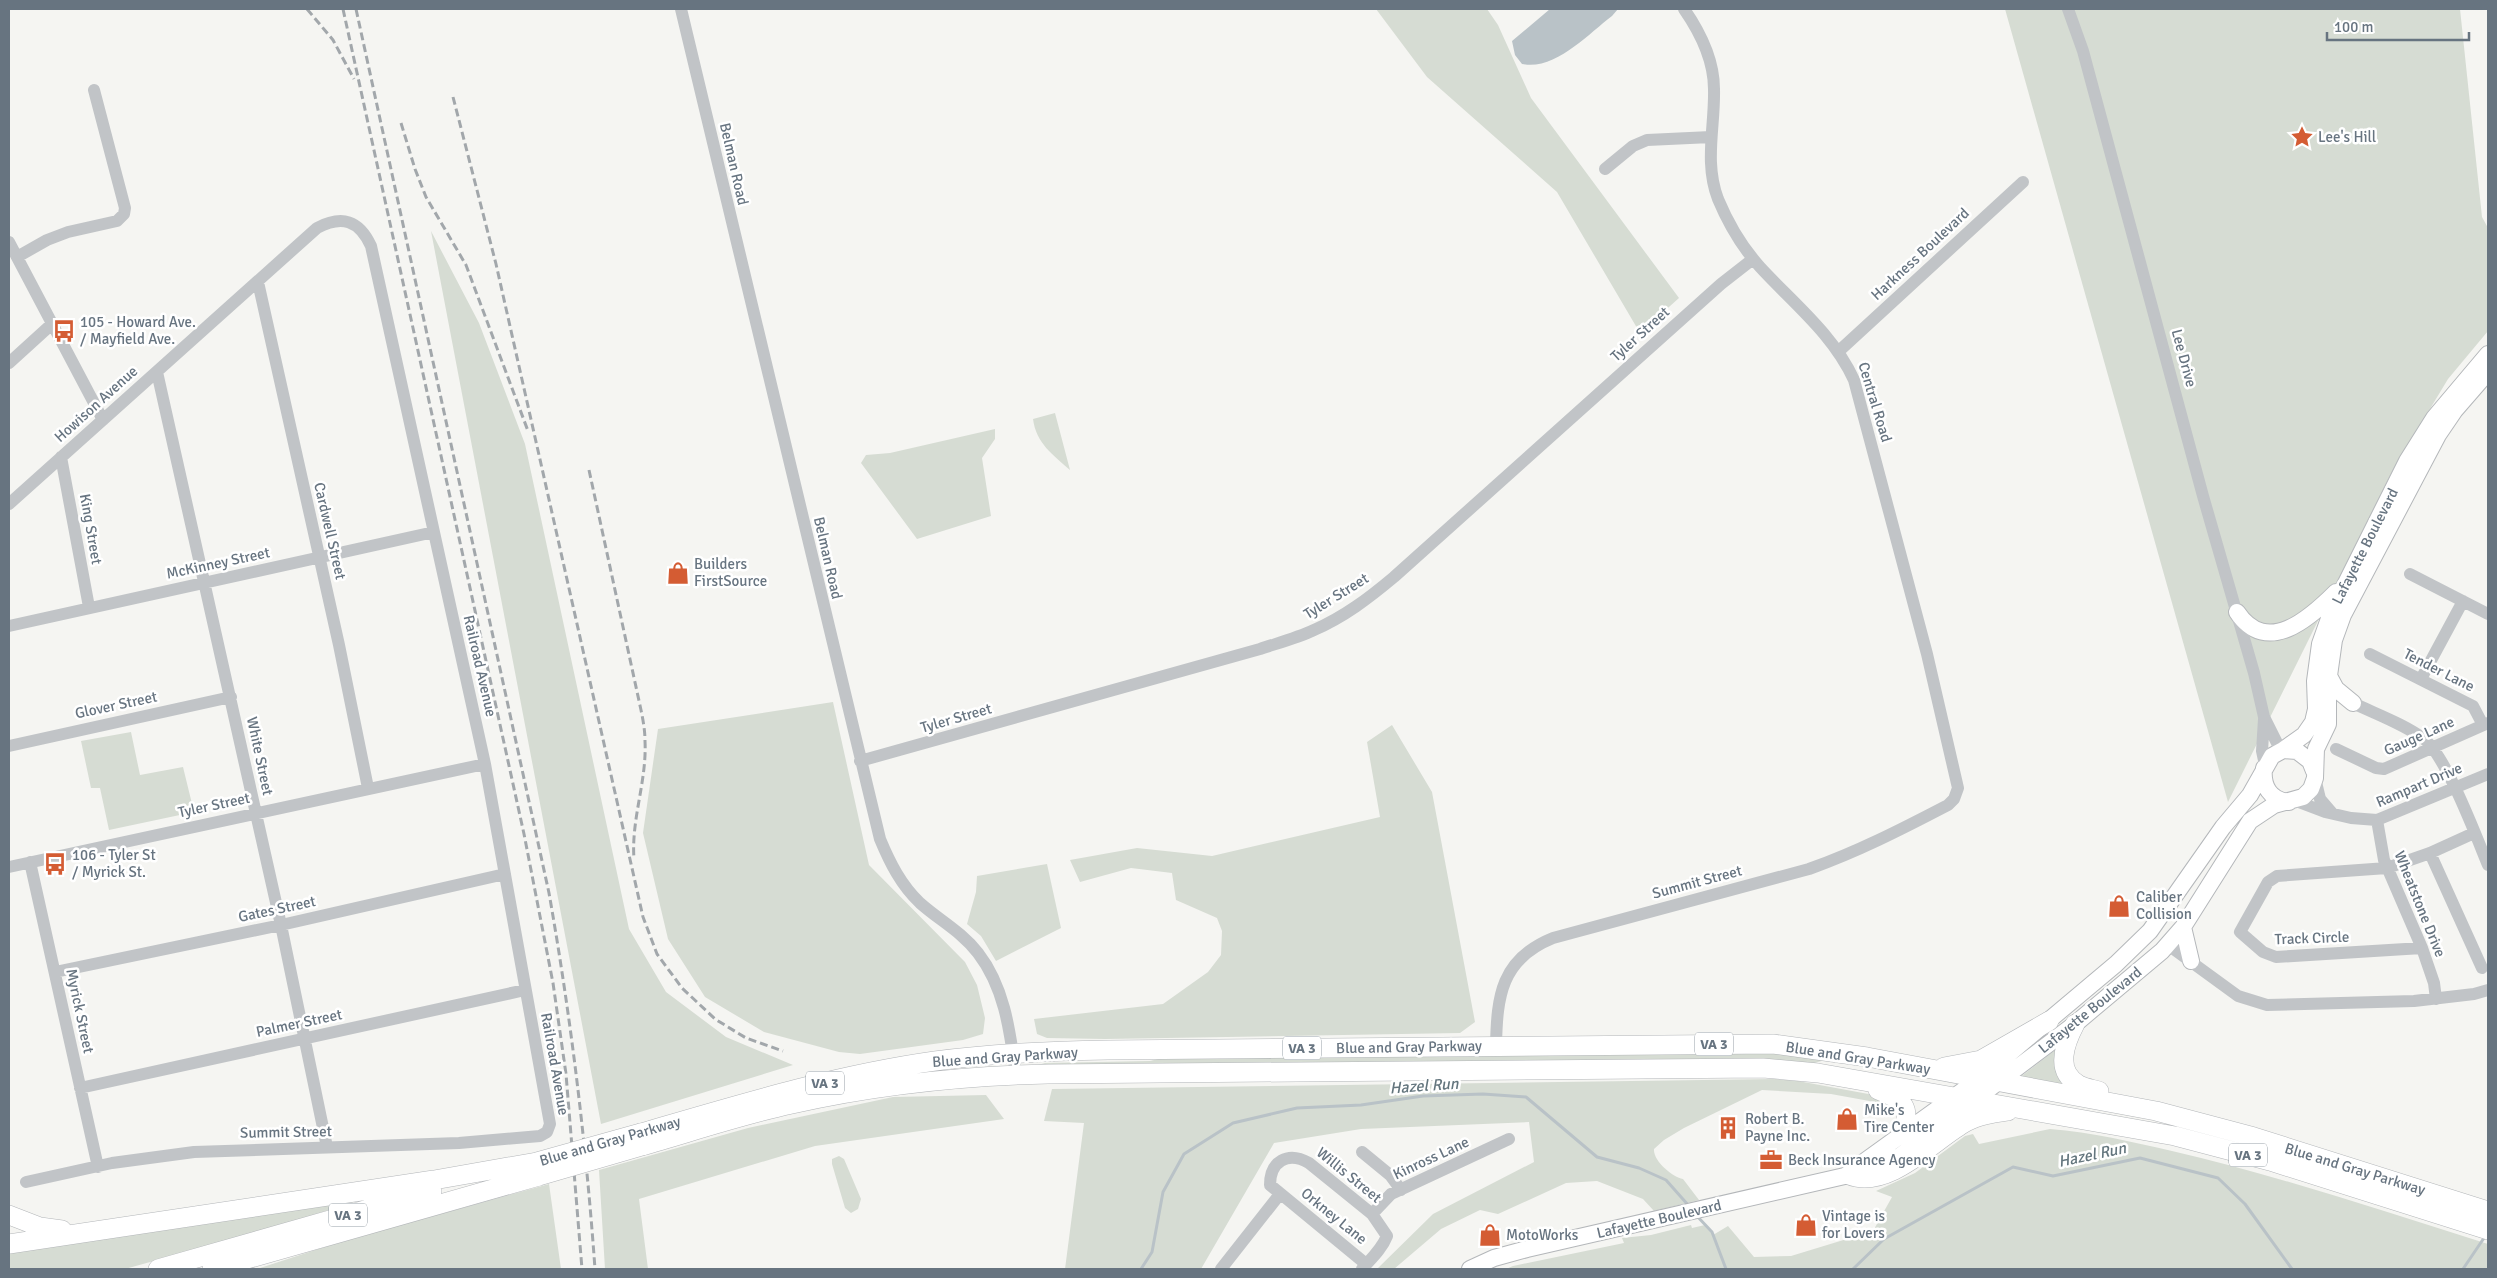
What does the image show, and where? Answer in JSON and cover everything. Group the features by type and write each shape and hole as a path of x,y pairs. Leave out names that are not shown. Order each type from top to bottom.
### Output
{"highway":[{"path":"1929,1069 1981,1060 2049,1022"},
{"path":"2076,1024 2066,1041 2064,1052 2068,1074 2079,1085 2097,1090 2119,1103"},
{"name":"Blue and Gray Parkway","path":"641,1140 732,1106 854,1076 935,1061 1013,1053 1108,1050 1773,1044 1867,1056 1998,1083 2156,1110 2254,1138 2483,1209"},
{"name":"Blue and Gray Parkway","path":"158,1269 641,1140 791,1104 926,1081 1016,1075 1763,1068 1801,1071 2175,1136 2270,1161 2488,1230"},
{"path":"1849,1078 1899,1099 1906,1113 1902,1135"},
{"path":"1850,1175 1858,1178 1893,1171 1968,1121 1997,1112 2025,1109"},
{"name":"Blue and Gray Parkway","path":"212,1269 538,1169"},
{"path":"9,1244 91,1230 434,1180 538,1169"},
{"path":"9,1215 40,1226 60,1230 91,1230"}],"main road":[{"name":"Lafayette Boulevard","path":"1470,1269 1494,1258 1850,1175 1900,1156 1962,1099 1979,1079 2116,964 2150,931 2162,916 2223,828 2250,795 2272,756 2304,735 2313,722 2316,709 2315,681 2320,644 2331,613 2420,440 2439,411 2488,354"},
{"name":"Lafayette Boulevard","path":"1850,1175 1857,1165 1902,1135 1962,1099 1998,1083 2076,1024 2168,945 2183,927 2250,820 2266,809 2292,801 2312,790 2316,748 2326,730 2329,717 2329,676 2332,648 2343,615 2438,435 2455,410 2488,372"},
{"path":"2237,612 2244,622 2254,628 2270,632 2286,630 2305,621 2347,582"},
{"path":"2329,676 2336,689 2353,703"},
{"path":"2329,717 2337,706 2353,703"},
{"path":"2282,751 2292,750 2304,755 2310,761 2315,774"},
{"path":"2265,767 2263,781 2269,793 2279,800 2292,801"},
{"path":"2162,916 2160,932 2168,945"},
{"path":"2183,927 2191,961"}],"street":[{"name":"Belman Road","path":"680,9 880,839 889,861 910,893 967,940 991,972 1002,999 1016,1075"},
{"name":"Central Road","path":"1684,9 1702,39 1711,68 1714,88 1711,170 1718,199 1738,238 1753,259 1839,351 1854,380 1925,645 1958,788"},
{"name":"Lee Drive","path":"2068,9 2086,60 2264,716"},
{"path":"17,257 47,240 68,232 117,221 124,214 125,208 94,90"},
{"path":"1605,169 1633,146 1647,140 1711,137"},
{"name":"Harkness Boulevard","path":"1839,351 2024,182"},
{"name":"Howison Avenue","path":"9,504 317,228 337,220 344,221"},
{"name":"Railroad Avenue","path":"344,221 363,232 370,246 486,764 550,1124 548,1132"},
{"path":"9,242 103,420"},
{"name":"Tyler Street","path":"860,761 1260,649 1313,631 1337,618 1366,601 1394,577 1721,284 1753,259"},
{"name":"Cardwell Street","path":"258,282 368,788"},
{"path":"9,363 53,323"},
{"name":"White Street","path":"157,372 306,1038 327,1147"},
{"name":"King Street","path":"61,457 89,607"},
{"name":"McKinney Street","path":"9,626 434,532"},
{"path":"2410,574 2488,614"},
{"path":"2420,679 2463,601"},
{"name":"Tender Lane","path":"2370,654 2473,706 2486,724"},
{"name":"Glover Street","path":"9,746 231,697"},
{"path":"2353,703 2418,735 2432,748 2454,788 2488,865"},
{"path":"2264,716 2282,751"},
{"path":"2264,716 2262,751 2265,767"},
{"name":"Gauge Lane","path":"2336,749 2381,769 2486,724"},
{"name":"Tyler Street","path":"9,866 486,764"},
{"path":"2315,774 2320,799 2332,813"},
{"name":"Rampart Drive","path":"2292,801 2318,811 2351,818 2376,820 2488,774"},
{"name":"Summit Street","path":"1496,1046 1497,1010 1501,989 1514,965 1534,947 1553,938 1809,869 1862,849 1948,805 1954,799 1958,788"},
{"name":"Wheatstone Drive","path":"2376,820 2382,854 2422,948 2434,983 2436,999"},
{"path":"2387,868 2430,853 2474,833"},
{"path":"2430,853 2482,968"},
{"name":"Myrick Street","path":"30,862 98,1167"},
{"name":"Track Circle","path":"2387,868 2277,876 2268,882 2240,932 2262,952 2276,957 2422,948"},
{"name":"Gates Street","path":"55,972 281,925 505,874"},
{"path":"2168,945 2238,996 2267,1005 2436,999 2488,990"},
{"name":"Palmer Street","path":"80,1088 525,990"},
{"name":"Summit Street","path":"26,1182 98,1167 194,1152 460,1143 540,1136 548,1132"},
{"name":"Kinross Lane","path":"1372,1214 1391,1194 1509,1139"},
{"path":"1362,1152 1390,1176 1401,1190"},
{"name":"Willis Street","path":"1280,1194 1270,1185 1270,1175 1282,1160 1291,1156 1299,1157 1372,1214 1386,1236 1384,1244 1364,1266"},
{"path":"1225,1268 1280,1194"},
{"name":"Orkney Lane","path":"1280,1194 1364,1266"}],"shaded area":[{"path":"1376,9 1487,9 1498,25 1531,98 1679,298 1640,333 1557,192 1427,77"},
{"path":"1550,9 1618,9 1582,41 1559,57 1534,65 1522,64 1515,55 1512,41"},
{"path":"2005,9 2460,9 2482,217 2488,228 2488,331 2448,379 2392,472 2228,802"},
{"path":"431,231 479,323 525,444 629,929 666,992 726,1037 793,1065 601,1124"},
{"path":"1055,413 1070,470 1046,448 1035,427 1033,419"},
{"path":"995,429 995,439 982,458 991,516 917,539 861,463 866,455 890,453"},
{"path":"833,702 869,865 965,962 977,985 985,1018 983,1034 963,1040 860,1054 839,1052 764,1032 705,997 668,939 643,833 658,729"},
{"path":"1392,725 1432,792 1475,1022 1460,1033 1105,1039 1047,1038 1037,1034 1034,1019 1163,1004 1208,972 1221,955 1222,931 1217,918 1176,900 1172,873 1131,868 1080,882 1070,860 1137,848 1212,856 1380,817 1367,742"},
{"path":"131,732 140,775 183,767 194,812 109,830 100,788 91,788 81,741"},
{"path":"1047,864 1061,928 996,961 981,936 967,924 976,892 977,876"},
{"path":"2059,1047 2073,1088 2019,1078"},
{"path":"1759,1050 1828,1059 1808,1065 1034,1066 1045,1063 1150,1061 1170,1056"},
{"path":"1775,1079 1798,1081 1890,1098 1902,1112 1893,1117 1875,1102 1831,1094 1762,1090 1684,1128 1664,1140 1654,1149 1660,1163 1669,1172 1683,1179 1699,1200 1654,1211 1643,1199 1597,1181 1566,1183 1498,1214 1480,1210 1441,1229 1394,1269 1377,1269 1433,1214 1534,1162 1529,1122 1361,1129 1274,1143 1201,1269 1065,1269 1084,1123 1044,1121 1052,1089"},
{"path":"986,1095 1004,1119 815,1146 639,1199 648,1269 605,1269 599,1170 748,1128 893,1097"},
{"path":"2050,1129 2112,1138 2252,1171 2488,1244 2488,1269 1506,1269 1624,1243 1622,1238 1651,1235 1691,1225 1692,1228 1705,1225 1713,1235 1728,1226 1754,1257 1791,1256 1873,1231 1892,1197 1876,1191 1915,1173 1965,1136 1973,1134 1979,1144"},
{"path":"839,1156 844,1159 861,1199 858,1209 851,1213 845,1208 832,1164 832,1159"},
{"path":"549,1184 561,1269 257,1269 343,1241"},
{"path":"363,1199 276,1227 125,1269 9,1269 9,1250"}],"waterway":[{"name":"Hazel Run","path":"1141,1269 1152,1252 1163,1192 1184,1154 1233,1123 1297,1108 1361,1105 1423,1096 1483,1094 1526,1097 1597,1157 1639,1168 1666,1180 1689,1206"},
{"name":"Hazel Run","path":"1853,1269 1884,1239 2013,1167 2053,1176 2140,1158 2218,1178 2245,1204 2292,1269"},
{"name":"Hazel Run","path":"1696,1215 1712,1232 1726,1269"},
{"name":"Hazel Run","path":"2463,1269 2486,1235"}],"railway":[{"path":"307,9 333,40 354,79"},
{"path":"343,9 524,834 553,983 566,1074 582,1269"},
{"path":"356,9 549,893 577,1081 595,1269"},
{"path":"453,97 496,264 643,917 657,954 682,988 715,1019 746,1038 783,1051"},
{"path":"401,123 426,197 466,265 528,431"},
{"path":"589,470 641,710 645,737 644,771 635,829 634,859"}],"place":[{"name":"Lee's Hill","path":"2302,137"},
{"name":"105 - Howard Ave. / Mayfield Ave.","path":"64,331"},
{"name":"Builders FirstSource","path":"678,573"},
{"name":"106 - Tyler St / Myrick St.","path":"55,864"},
{"name":"Caliber Collision","path":"2119,906"},
{"name":"Mike's Tire Center","path":"1847,1119"},
{"name":"Robert B. Payne Inc.","path":"1728,1128"},
{"name":"Beck Insurance Agency","path":"1771,1160"},
{"name":"Vintage is for Lovers","path":"1806,1225"},
{"name":"MotoWorks","path":"1490,1235"}]}
